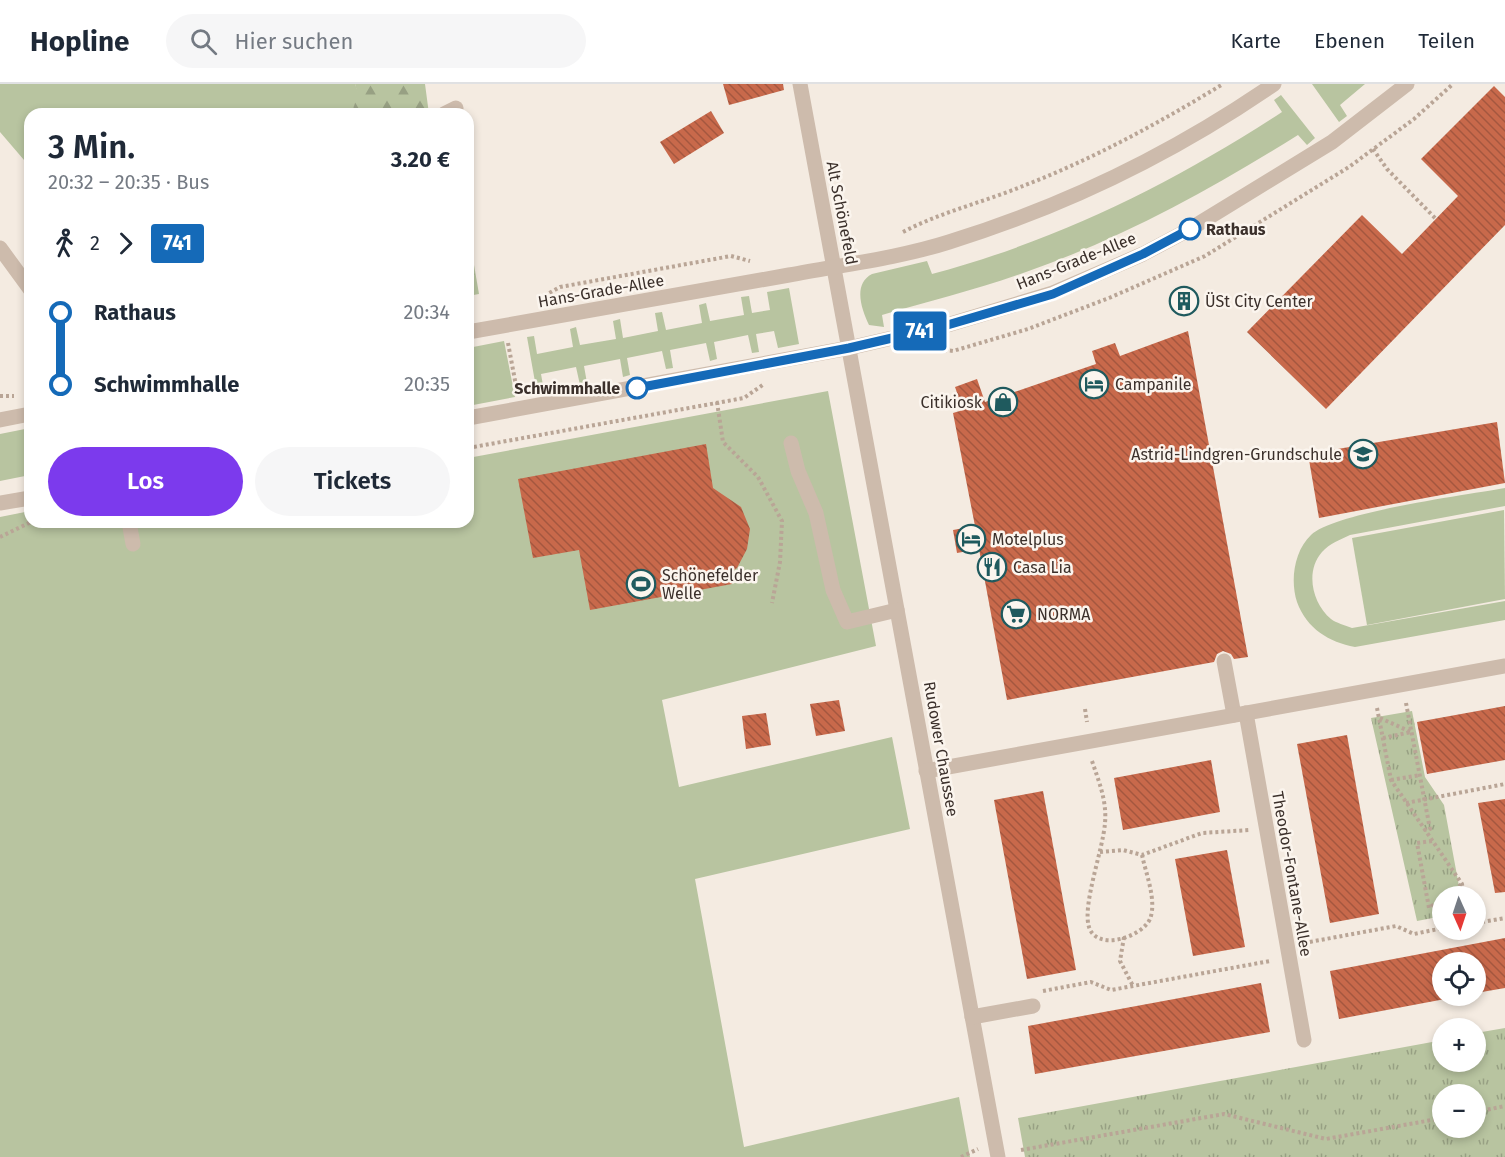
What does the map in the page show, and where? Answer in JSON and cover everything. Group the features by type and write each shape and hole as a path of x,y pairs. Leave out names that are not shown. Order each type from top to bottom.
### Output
{"street":[{"name":"Alt Schönefeld","path":"800,84 849,348"},
{"name":"Hans-Grade-Allee","path":"474,331 948,243 1046,208 1165,152 1199,133 1274,84"},
{"name":"Hans-Grade-Allee","path":"474,417 849,348 944,326 1053,294 1143,254 1190,229 1332,142 1407,84"},
{"path":"0,248 24,281"},
{"name":"Rudower Chaussee","path":"849,348 998,1157"},
{"path":"0,420 24,415"},
{"path":"791,443 798,471 816,513 833,590 847,622 897,610"},
{"path":"0,503 24,499"},
{"path":"130,528 133,544"},
{"name":"Theodor-Fontane-Allee","path":"1224,661 1240,714 1265,828 1304,1040"},
{"path":"926,771 1505,666"},
{"path":"972,1017 1035,999"}],"path":[{"path":"922,222 1024,186 1107,149 1164,120 1223,84"},
{"path":"1373,149 1387,168 1436,219"},
{"path":"560,287 731,256"},
{"path":"506,326 525,436"},
{"path":"474,447 744,398"},
{"path":"717,402 723,442 758,477 782,521 780,562 772,603"},
{"path":"0,537 24,526"},
{"path":"1406,702 1430,829 1424,830"},
{"path":"1377,707 1391,780 1462,884 1459,886"},
{"path":"1379,717 1412,732"},
{"path":"1383,738 1412,732"},
{"path":"1092,760 1106,808 1088,915 1089,926 1098,938 1124,938 1135,935 1150,919 1151,895 1142,855"},
{"path":"1391,780 1420,775"},
{"path":"1406,802 1505,784"},
{"path":"1100,852 1123,850 1142,855 1202,833 1235,833 1265,828"},
{"path":"1432,841 1417,843 1429,908 1432,906"},
{"path":"1486,921 1505,918"},
{"path":"1035,999 1091,982 1111,990 1133,986 1396,926 1414,934 1432,930"},
{"path":"1124,938 1120,961 1133,986"},
{"path":"1486,1110 1505,1106"},
{"path":"1021,1150 1224,1114 1326,1139 1432,1120"}],"green space":[{"path":"0,84 355,84 359,95 354,108 24,108 24,160 0,132"},
{"path":"355,84 425,84 428,108 353,108 358,95"},
{"path":"1312,84 1365,84 1340,105 1347,116 1339,122"},
{"path":"1281,95 1315,138 1307,145 1298,135 1166,211 1097,244 1008,278 882,315 884,327 869,325 860,297 862,284 872,274 927,261 932,274 979,260 1070,227 1157,185 1241,138 1282,112 1274,100"},
{"path":"474,265 479,294 474,295"},
{"path":"789,288 799,344 778,348 774,331 756,334 759,352 752,353 748,335 714,342 717,359 710,361 706,343 670,350 673,368 666,369 662,351 627,358 630,375 623,377 620,359 584,366 587,383 580,385 576,367 541,374 544,391 537,393 527,337 534,336 537,354 573,347 570,329 576,327 580,345 616,339 613,321 620,319 623,338 658,331 655,313 662,312 666,330 702,323 699,305 706,303 710,321 744,315 741,297 749,296 752,313 770,310 767,292"},
{"path":"504,341 515,397 474,405 474,347"},
{"path":"828,391 876,646 662,700 679,787 892,737 910,829 695,879 744,1147 959,1097 970,1157 0,1157 0,517 24,512 24,528 474,528 474,457"},
{"path":"24,429 24,476 0,481 0,434"},
{"path":"1505,488 1505,506 1350,535 1322,552 1312,577 1315,596 1324,612 1333,620 1352,628 1505,601 1505,620 1355,647 1336,642 1320,633 1301,611 1295,594 1295,567 1301,549 1311,535 1346,519 1373,512"},
{"path":"1504,510 1505,599 1367,625 1352,538"},
{"path":"1412,711 1425,777 1444,805 1459,886 1432,886 1432,918 1417,921 1371,718"},
{"path":"1505,1028 1505,1157 1025,1157 1018,1118 1432,1042 1432,1072 1486,1072 1486,1031"}],"building":[{"path":"723,84 783,84 784,90 729,105"},
{"path":"1494,86 1505,97 1505,225 1326,409 1247,332 1362,215 1402,254 1458,196 1421,159"},
{"path":"711,111 724,133 674,164 660,142"},
{"path":"1188,331 1248,657 1234,659 1231,654 1223,651 1217,654 1214,662 1007,700 979,549 957,553 953,530 975,526 953,413 963,410 955,387 977,379 985,402 1096,364 1092,351 1115,343 1120,356"},
{"path":"1497,422 1505,483 1319,518 1308,454"},
{"name":"Schönefelder Welle","path":"706,444 713,488 741,507 750,529 747,549 737,568 729,573 732,584 590,610 579,550 533,558 518,479"},
{"path":"839,700 845,731 816,736 810,704"},
{"path":"1505,706 1505,760 1427,774 1417,722"},
{"path":"766,713 771,745 746,749 742,716"},
{"path":"1347,735 1379,914 1330,923 1297,744"},
{"path":"1211,760 1220,812 1123,830 1114,778"},
{"path":"1043,791 1076,970 1027,979 994,800"},
{"path":"1505,799 1505,892 1495,893 1478,803"},
{"path":"1227,850 1245,947 1193,956 1175,859"},
{"path":"1505,938 1505,988 1486,991 1486,952 1432,952 1432,1001 1339,1019 1330,971"},
{"path":"1261,983 1270,1032 1035,1074 1028,1026"}],"bus line":[{"name":"741","path":"637,388 849,348 944,326 1053,294 1143,254 1190,229"}],"place":[{"name":"Rathaus","path":"1190,229"},
{"name":"ÜSt City Center","path":"1184,301"},
{"name":"Campanile","path":"1094,384"},
{"name":"Schwimmhalle","path":"637,388"},
{"name":"Citikiosk","path":"1003,402"},
{"name":"Astrid-Lindgren-Grundschule","path":"1363,454"},
{"name":"Motelplus","path":"971,539"},
{"name":"Casa Lia","path":"992,567"},
{"name":"Schönefelder Welle","path":"641,584"},
{"name":"NORMA","path":"1016,614"}]}
